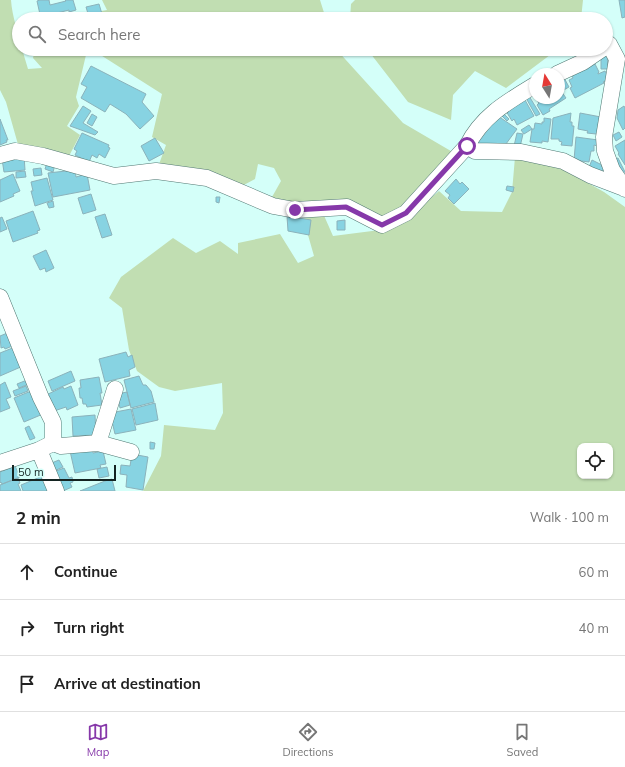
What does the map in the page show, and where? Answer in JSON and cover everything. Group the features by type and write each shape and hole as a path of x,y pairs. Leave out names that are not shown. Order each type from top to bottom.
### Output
{"street":[{"path":"613,52 617,59 604,137 605,151 612,170 625,188"},
{"path":"565,70 592,56"},
{"path":"0,155 15,151 43,156 114,176 156,171 207,178 273,206 295,210 346,207 382,225 406,213 467,146 474,132 499,107 529,89"},
{"path":"467,146 475,152 521,152 563,161 590,175 625,188"},
{"path":"0,297 41,398 53,422 46,446 56,491"},
{"path":"98,443 115,390"},
{"path":"0,463 46,446 98,443 131,452"}],"green space":[{"path":"0,0 11,0 13,12 12,56 24,56 28,69 42,68 33,58 33,56 86,56 76,97 79,106 67,126 80,135 69,156 19,148 6,102 0,90"},
{"path":"102,0 320,0 324,12 96,12 107,10"},
{"path":"355,0 583,0 582,12 350,12 351,4"},
{"path":"102,56 342,56 403,123 456,154 407,208 383,222 300,205 272,197 281,181 274,168 258,164 255,179 242,186 158,167 166,145 152,137 162,94"},
{"path":"372,56 549,56 533,68 529,68 529,71 506,88 475,71 453,95 451,120 408,102"},
{"path":"515,157 563,169 604,192 625,207 625,491 143,491 161,456 164,425 215,430 223,413 222,383 175,391 159,387 137,371 129,350 122,308 109,298 121,277 173,238 196,253 220,241 238,254 238,243 280,234 298,263 314,256 302,214 322,211 333,236 380,230 403,222 439,191 461,211 502,212 512,192"}],"building":[{"path":"49,0 50,5 66,1 65,0 73,0 76,10 69,12 69,10 61,12 39,12 37,1"},
{"path":"619,0 625,0 625,17 622,18"},
{"path":"99,4 101,12 88,12 86,7"},
{"path":"601,56 607,56 608,69 601,69"},
{"path":"591,62 593,65 595,64 599,72 598,74 605,71 609,79 575,98 570,88 572,87 569,80 573,78 572,76 574,75 572,72"},
{"path":"91,66 146,94 142,102 154,116 140,129 126,114 110,104 105,112 81,98 87,87 81,84"},
{"path":"565,80 569,87 565,89"},
{"path":"529,96 529,103 526,98"},
{"path":"525,100 534,116 517,125 514,119 512,121 506,111"},
{"path":"529,104 534,104 540,114 536,116"},
{"path":"557,104 549,109 550,111 543,115 537,105"},
{"path":"83,106 91,111 83,123 98,132 95,135 70,126"},
{"path":"624,106 625,128 623,130 617,118 618,110"},
{"path":"502,112 509,119 507,121 500,114"},
{"path":"571,113 570,122 572,122 572,126 574,126 572,146 561,145 562,142 559,141 559,139 551,139 553,118"},
{"path":"580,113 601,117 599,132 596,134 587,133 588,131 578,129"},
{"path":"92,114 97,117 92,126 87,123"},
{"path":"498,116 517,129 503,148 477,144"},
{"path":"544,118 551,119 548,142 530,142 532,129 534,129 535,123 542,124 542,122 544,122"},
{"path":"0,119 8,140 0,145"},
{"path":"529,125 532,129 524,134 521,130"},
{"path":"619,132 622,137 616,141 613,135"},
{"path":"82,133 109,145 108,147 110,148 105,158 99,154 97,158 92,155 89,162 75,155 77,151 74,149"},
{"path":"517,133 523,134 520,147 514,146"},
{"path":"576,137 598,140 597,146 594,145 594,151 591,151 589,162 574,160"},
{"path":"155,138 164,153 149,161 141,146"},
{"path":"625,140 625,165 615,146"},
{"path":"24,156 25,170 4,172 2,159"},
{"path":"618,158 625,172 622,173 615,159"},
{"path":"592,160 602,165 601,166 604,168 602,172 589,167"},
{"path":"47,163 55,165 53,172 45,169"},
{"path":"41,168 42,175 34,176 33,169"},
{"path":"75,170 76,177 87,174 90,190 53,197 48,173"},
{"path":"25,171 26,177 16,178 16,172"},
{"path":"13,174 20,191 13,194 14,196 0,202 0,180"},
{"path":"47,178 53,200 35,206 31,191 33,191 31,182"},
{"path":"456,179 460,184 462,182 469,189 454,204 448,198 450,195 445,191"},
{"path":"507,186 514,187 513,192 506,190"},
{"path":"91,194 96,210 83,214 78,198"},
{"path":"216,197 220,197 219,203 216,202"},
{"path":"53,201 54,207 49,208 47,203"},
{"path":"33,211 40,230 37,231 38,233 13,242 6,221"},
{"path":"105,214 112,235 102,238 95,217"},
{"path":"287,216 311,220 309,235 288,231"},
{"path":"2,217 7,229 0,232 0,218"},
{"path":"345,220 345,230 337,230 337,221"},
{"path":"46,250 54,268 46,272 45,268 40,270 33,256"},
{"path":"10,332 15,345 5,349 4,347 1,348 0,336"},
{"path":"15,347 23,366 0,376 0,353"},
{"path":"126,352 128,357 132,355 135,367 129,370 130,376 105,382 99,359"},
{"path":"71,371 75,381 52,391 48,381"},
{"path":"139,376 143,385 146,385 151,391 154,402 131,408 124,380"},
{"path":"99,377 102,393 100,393 102,405 87,407 86,404 83,404 82,398 80,398 80,380"},
{"path":"27,380 29,384 19,388 17,384"},
{"path":"5,382 11,397 6,399 10,408 0,412 0,385"},
{"path":"26,386 28,391 15,396 13,391"},
{"path":"71,386 78,405 67,410 66,407 51,412 44,396 63,387 64,389"},
{"path":"31,391 43,414 24,422 14,398"},
{"path":"127,392 130,405 120,408 117,394"},
{"path":"155,403 158,420 136,425 132,409"},
{"path":"131,409 136,430 115,434 110,413"},
{"path":"95,415 96,435 73,436 72,417"},
{"path":"29,426 35,438 30,440 25,428"},
{"path":"150,442 155,443 154,449 150,449"},
{"path":"92,447 93,453 103,451 106,464 100,465 101,468 75,473 70,451"},
{"path":"132,454 148,457 143,490 126,487 127,475 120,474 121,465 130,466"},
{"path":"59,460 63,467 52,472 49,464"},
{"path":"15,466 20,477 2,484 1,482 0,483 0,472"},
{"path":"107,467 109,476 99,478 97,469"},
{"path":"64,468 69,478 72,477 73,482 70,483 72,487 63,491 51,473"},
{"path":"45,475 51,491 23,491 21,485"},
{"path":"18,478 20,483 18,484 21,491 0,491 0,485"},
{"path":"112,479 115,491 80,491 105,481"}],"route":[{"path":"295,210 346,207 382,225 406,213 467,146"}]}
